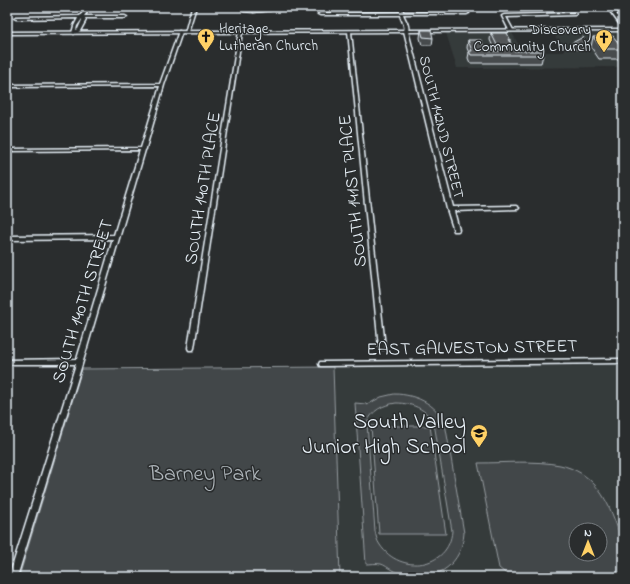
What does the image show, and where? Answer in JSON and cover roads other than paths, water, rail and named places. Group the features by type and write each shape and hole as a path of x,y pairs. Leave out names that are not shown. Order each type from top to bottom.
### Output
{"main road":[{"path":"609,7 623,25"},
{"path":"7,33 623,30"}],"street":[{"path":"74,33 79,30 84,20 83,18 90,7"},
{"name":"SOUTH 140TH STREET","path":"13,577 80,361 162,85 194,7"},
{"path":"400,7 402,14"},
{"path":"511,30 504,16 574,14 570,9"},
{"path":"320,14 467,13"},
{"name":"SOUTH 142ND STREET","path":"402,14 402,28 406,31 456,230"},
{"path":"16,18 124,17"},
{"name":"SOUTH 140TH PLACE","path":"191,348 240,32"},
{"name":"SOUTH 141ST PLACE","path":"349,32 382,347"},
{"path":"7,86 162,85"},
{"path":"7,150 144,149"},
{"path":"450,209 516,208"},
{"path":"7,238 117,237"},
{"name":"EAST GALVESTON STREET","path":"322,364 623,360"},
{"path":"7,362 80,361"}],"place":[{"name":"Heritage Lutheran Church","path":"206,52"},
{"name":"Discovery Community Church","path":"604,53"},
{"name":"South Valley Junior High School","path":"479,448"}],"park label":[{"name":"Barney Park","path":"205,472"}]}
